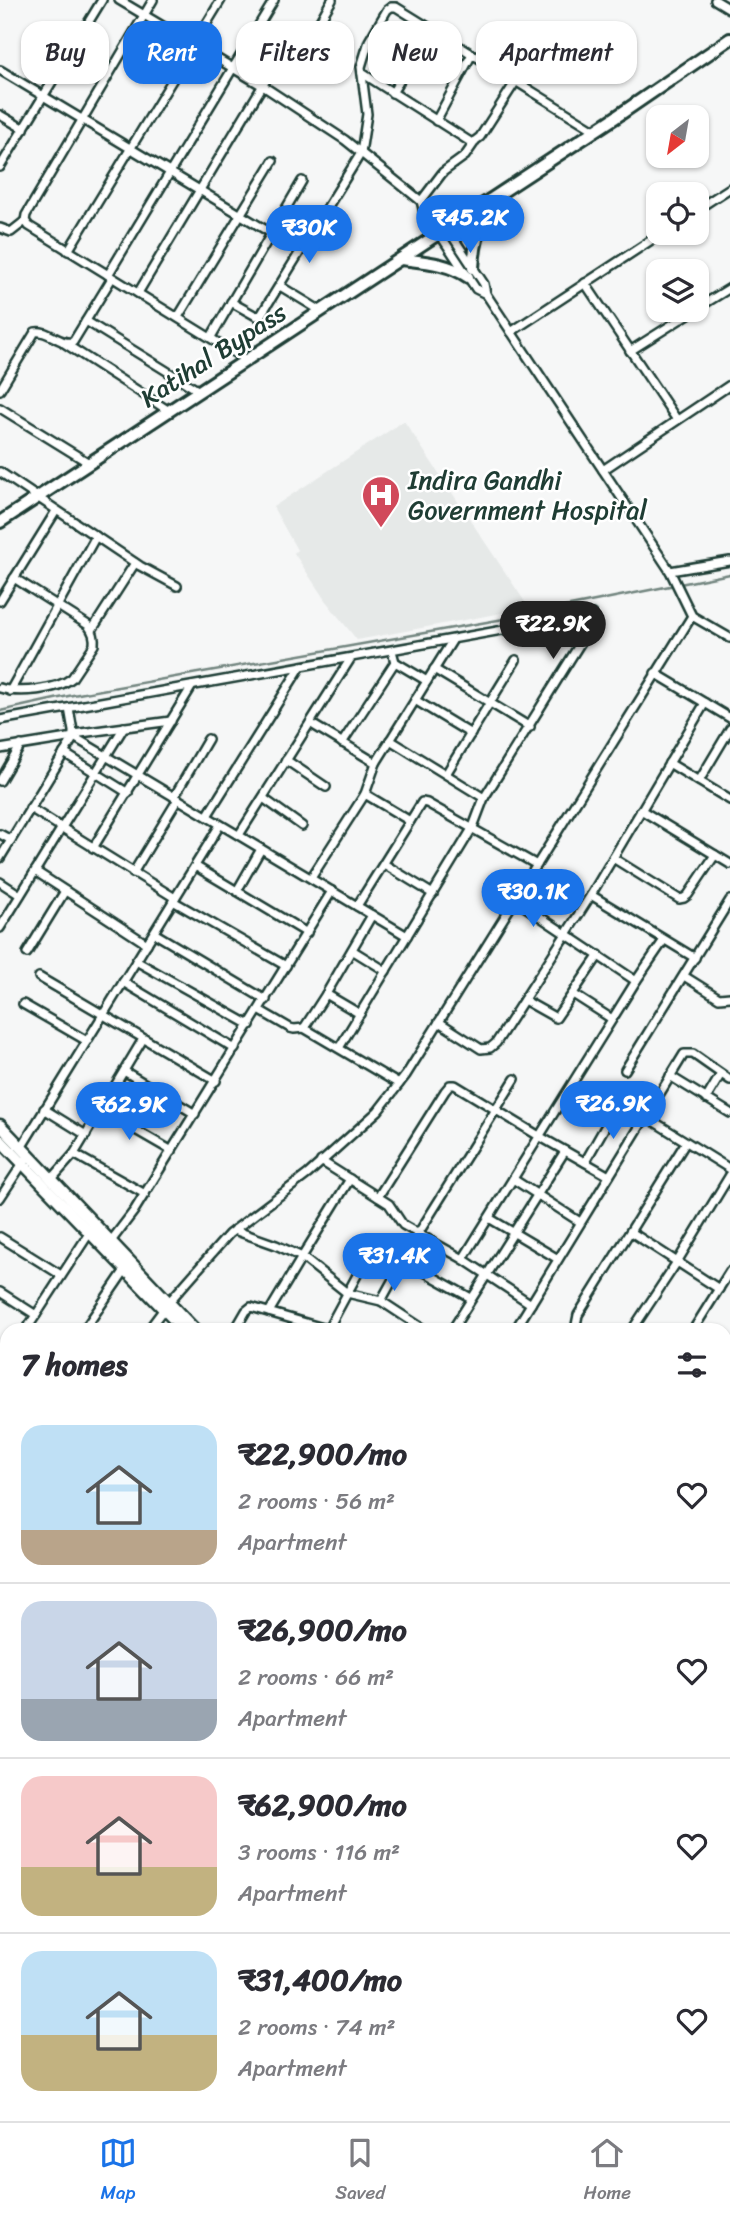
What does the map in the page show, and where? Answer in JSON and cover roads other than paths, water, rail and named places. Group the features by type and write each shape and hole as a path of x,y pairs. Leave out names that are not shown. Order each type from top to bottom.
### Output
{"main road":[{"name":"Katihal Bypass","path":"0,522 596,131 730,39"},
{"path":"400,259 470,272 478,229 490,200"},
{"path":"0,1125 90,1232 108,1245 125,1270 187,1323"},
{"path":"0,1140 24,1156 51,1181 179,1323"}],"street":[{"path":"0,167 102,0"},
{"path":"119,0 154,21"},
{"path":"0,228 11,232 25,221 26,215 153,0"},
{"path":"209,21 222,0"},
{"path":"64,343 73,342 86,321 170,172 274,0"},
{"path":"138,293 283,53 298,50 304,45 332,0"},
{"path":"715,0 730,9"},
{"path":"381,21 389,8 396,7 419,21"},
{"path":"231,302 259,317 361,153 367,114 361,67 368,44"},
{"path":"462,48 476,56"},
{"path":"436,121 472,54"},
{"path":"222,62 345,139 421,201 422,221 440,233 470,272 476,289 486,294 671,574 692,616 730,638"},
{"path":"0,69 271,233"},
{"path":"362,74 474,143"},
{"path":"68,251 170,84"},
{"path":"392,93 398,84"},
{"path":"421,201 443,172 465,156 514,84"},
{"path":"521,84 596,131"},
{"path":"0,115 24,129"},
{"path":"178,317 273,161"},
{"path":"211,337 302,181"},
{"path":"709,202 730,188"},
{"path":"25,221 68,251 246,360"},
{"path":"511,332 646,243"},
{"path":"585,283 677,420"},
{"path":"280,286 321,312"},
{"path":"709,301 730,288"},
{"path":"86,321 199,391"},
{"path":"630,351 676,322"},
{"path":"0,390 35,332 41,331 169,411"},
{"path":"603,470 730,386"},
{"path":"0,408 89,463"},
{"path":"0,472 135,563 177,586"},
{"path":"0,601 56,511"},
{"path":"10,691 96,536"},
{"path":"671,574 730,561"},
{"path":"0,688 10,691 54,687 68,682 93,645 92,630 135,563"},
{"path":"14,578 92,630"},
{"path":"0,720 592,614 594,621 484,798 473,827 339,1048"},
{"path":"153,1323 234,1230 321,1161 378,1111 399,1084 692,616"},
{"path":"311,878 365,794 376,763 452,641"},
{"path":"392,651 396,662 427,681"},
{"path":"239,835 351,658"},
{"path":"446,774 516,660"},
{"path":"342,743 396,662"},
{"path":"207,817 301,666"},
{"path":"434,670 530,727"},
{"path":"655,673 730,718"},
{"path":"93,848 192,686"},
{"path":"415,700 471,734"},
{"path":"439,1022 475,1047 489,1048 496,1043 591,895 705,703"},
{"path":"0,858 73,735 69,708"},
{"path":"0,749 171,721"},
{"path":"310,723 376,763"},
{"path":"0,928 124,727"},
{"path":"699,781 730,729"},
{"path":"73,735 407,936"},
{"path":"133,873 208,739"},
{"path":"390,740 484,798"},
{"path":"0,781 21,745"},
{"path":"64,753 128,793"},
{"path":"286,760 326,787"},
{"path":"669,763 730,800"},
{"path":"365,794 411,821"},
{"path":"262,798 302,826"},
{"path":"357,906 422,802 473,827 537,864"},
{"path":"30,808 174,900 286,966"},
{"path":"641,810 730,864"},
{"path":"0,1198 24,1156 44,1109 220,825"},
{"path":"0,834 11,840"},
{"path":"237,891 261,849"},
{"path":"613,858 679,899 688,895 715,855"},
{"path":"384,864 433,894"},
{"path":"195,866 307,933"},
{"path":"35,871 147,944"},
{"path":"0,882 20,895"},
{"path":"27,953 65,891"},
{"path":"108,1245 145,1194 332,891"},
{"path":"591,895 695,958"},
{"path":"515,900 636,981"},
{"path":"625,1070 730,900"},
{"path":"304,1028 372,915"},
{"path":"154,933 266,1000"},
{"path":"463,1259 664,940"},
{"path":"352,950 386,971"},
{"path":"524,1000 556,1018 599,955"},
{"path":"136,961 250,1025"},
{"path":"684,976 719,998 730,997"},
{"path":"39,977 216,1081"},
{"path":"123,982 235,1049"},
{"path":"326,994 360,1014"},
{"path":"573,994 612,1019"},
{"path":"23,1004 87,1041"},
{"path":"259,1010 290,1028 304,1028 399,1084"},
{"path":"51,1181 74,1154 143,1039"},
{"path":"519,1323 684,1054 688,1053 730,1080"},
{"path":"124,1071 195,1114"},
{"path":"706,1098 721,1074"},
{"path":"670,1076 730,1113"},
{"path":"381,1301 418,1234 515,1079"},
{"path":"379,1197 450,1086 455,1084 609,1175"},
{"path":"585,1162 618,1104 645,1116 730,1169"},
{"path":"44,1109 86,1135"},
{"path":"101,1110 172,1150"},
{"path":"576,1323 578,1315 686,1142"},
{"path":"456,1323 565,1151"},
{"path":"74,1154 145,1194"},
{"path":"321,1161 379,1197 394,1209 403,1225 463,1259 531,1304"},
{"path":"637,1323 730,1175"},
{"path":"513,1179 580,1222"},
{"path":"269,1312 350,1180"},
{"path":"489,1218 558,1259"},
{"path":"234,1230 302,1257 347,1293 381,1301 414,1323"},
{"path":"31,1323 90,1232"},
{"path":"631,1232 719,1289"},
{"path":"0,1237 61,1275"},
{"path":"332,1323 376,1240"},
{"path":"403,1260 471,1298"},
{"path":"89,1323 125,1270"},
{"path":"697,1323 730,1271"},
{"path":"1,1295 36,1315"},
{"path":"239,1323 251,1307 308,1323"}],"waterway":[{"path":"0,711 73,695 515,617 730,574"}],"place":[{"name":"Indira Gandhi Government Hospital","path":"381,529"}]}
